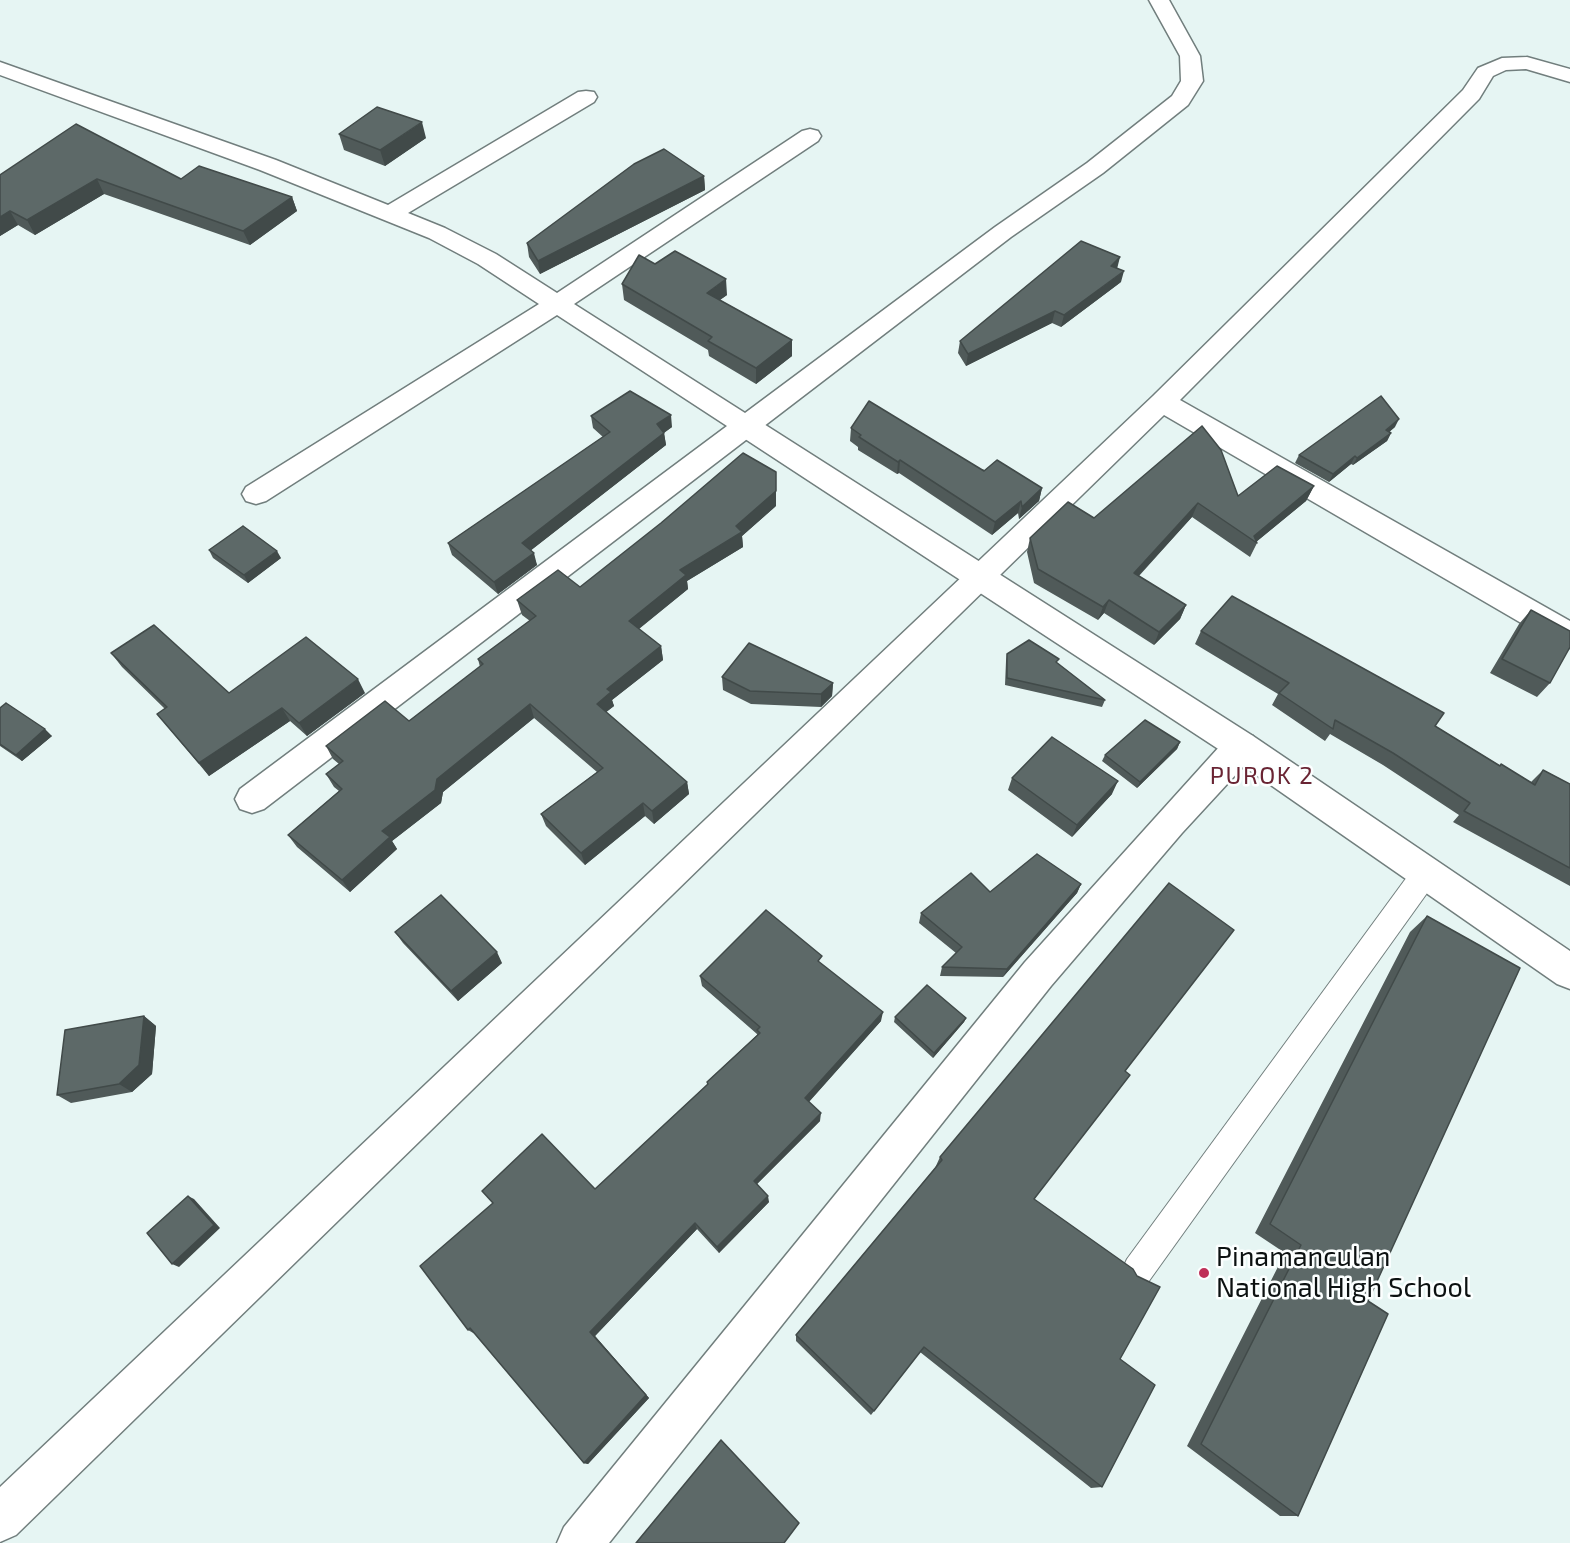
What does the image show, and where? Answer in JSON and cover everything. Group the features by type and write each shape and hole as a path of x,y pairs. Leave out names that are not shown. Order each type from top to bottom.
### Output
{"street":[{"path":"252,799 1003,232 1095,168 1180,100 1192,81 1190,56 1159,0"},
{"path":"0,1519 1162,402 1471,94 1485,72 1502,64 1527,63 1570,76"},
{"path":"0,68 268,165 437,233 487,259 1241,746 1570,972"},
{"path":"390,214 586,97"},
{"path":"256,494 555,305 810,136"},
{"path":"1162,402 1570,636"},
{"path":"580,1543 1038,974 1170,823 1241,746"}],"lane":[{"path":"1138,1270 1425,874"}],"building":[{"path":"377,107 422,122 380,150 339,134"},
{"path":"76,124 181,179 199,166 292,197 243,231 97,179 27,220 10,211 0,217 0,175"},
{"path":"664,149 704,176 538,261 527,243 634,164"},
{"path":"1081,241 1120,257 1111,266 1124,271 1064,315 1055,311 968,354 960,341"},
{"path":"675,251 726,279 707,293 792,340 756,368 708,341 712,337 622,284 639,255 655,264"},
{"path":"630,391 671,415 657,424 664,433 522,543 534,553 494,582 448,543 610,432 591,416"},
{"path":"1381,396 1399,419 1386,430 1391,433 1357,458 1355,456 1333,474 1299,455"},
{"path":"869,401 984,471 997,460 1042,488 1022,507 1021,501 995,522 900,460 898,462 859,437 861,435 851,428"},
{"path":"1202,426 1221,450 1238,496 1277,466 1314,486 1254,536 1257,543 1198,503 1134,573 1186,605 1159,632 1109,600 1103,607 1038,569 1030,538 1068,502 1094,518"},
{"path":"743,453 776,472 776,491 736,526 742,532 680,570 686,575 629,621 661,646 607,689 611,692 597,704 687,782 652,811 643,803 581,853 541,814 603,768 530,704 437,779 435,790 382,831 390,837 342,880 288,835 342,789 326,774 343,761 326,746 385,701 409,721 483,664 478,659 536,616 517,600 558,570 580,587 661,523"},
{"path":"243,526 277,551 244,575 209,550"},
{"path":"1232,596 1444,713 1435,726 1500,766 1501,764 1535,785 1543,770 1570,784 1570,868 1464,811 1470,803 1393,753 1335,720 1333,729 1279,693 1289,683 1201,631"},
{"path":"1531,610 1570,631 1570,647 1550,683 1502,659"},
{"path":"154,625 229,693 306,637 358,679 299,723 282,708 199,763 157,714 167,707 111,653"},
{"path":"1029,640 1059,659 1056,662 1105,700 1007,678 1007,654"},
{"path":"749,643 833,683 821,694 750,691 722,677"},
{"path":"6,703 45,729 16,755 0,744 0,708"},
{"path":"1145,720 1180,742 1140,782 1105,755"},
{"path":"1052,737 1118,781 1077,825 1012,778"},
{"path":"1037,854 1081,884 1007,969 942,967 962,947 921,913 971,873 990,892"},
{"path":"1169,883 1234,930 1125,1071 1130,1075 1034,1199 1133,1269 1137,1276 1160,1287 1120,1359 1155,1385 1102,1487 924,1347 874,1411 796,1335 942,1160 940,1157"},
{"path":"441,895 497,952 451,991 395,932"},
{"path":"766,910 822,956 818,961 883,1012 805,1098 821,1113 754,1181 768,1196 717,1247 695,1223 590,1332 646,1395 584,1463 470,1328 468,1330 420,1266 493,1203 482,1191 542,1134 595,1189 760,1033 757,1030 760,1027 700,976"},
{"path":"1427,916 1520,968 1368,1301 1388,1314 1298,1516 1201,1444 1301,1245 1270,1224"},
{"path":"927,985 966,1018 934,1053 895,1017"},
{"path":"144,1016 139,1065 119,1084 57,1095 65,1030"},
{"path":"188,1196 214,1225 172,1264 147,1233"},
{"path":"721,1440 799,1523 784,1543 636,1543"}],"place":[{"name":"Pinamanculan National High School","path":"1204,1273"}],"district":[{"name":"PUROK 2","path":"1262,776"}]}
